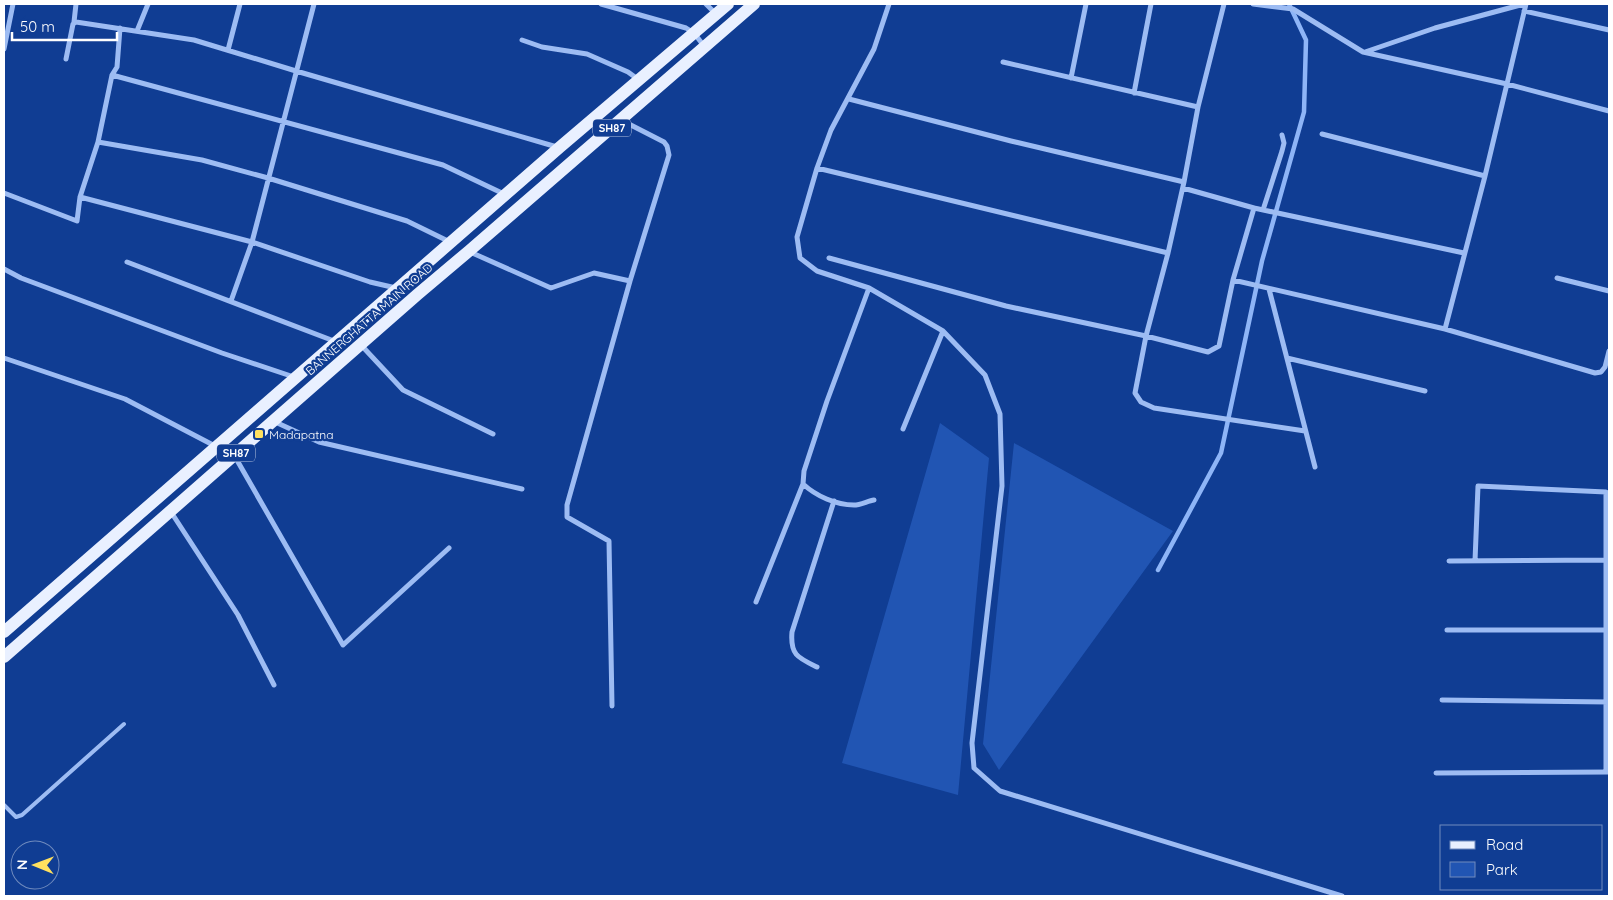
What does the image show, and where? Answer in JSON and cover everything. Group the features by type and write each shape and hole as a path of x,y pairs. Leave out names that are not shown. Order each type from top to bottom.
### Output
{"main road":[{"path":"4,632 728,4"},
{"name":"BANNERGHATTA MAIN ROAD","path":"4,657 171,512 233,455 754,4"}],"street":[{"path":"4,49 13,4"},
{"path":"66,59 76,4"},
{"path":"137,31 148,4"},
{"path":"228,50 240,4"},
{"path":"230,301 252,242 314,4"},
{"path":"601,4 673,24 694,33 704,47"},
{"path":"706,4 716,14"},
{"path":"889,4 874,49 831,130 817,168 797,237 800,258 816,271 869,288 943,331 985,375 1000,414 1002,486 972,743 974,768 1000,791 1342,896"},
{"path":"1071,78 1086,4"},
{"path":"1134,93 1151,4"},
{"path":"1224,4 1198,107 1184,185 1146,336 1135,393 1141,402 1154,408 1306,431"},
{"path":"1253,4 1293,9 1363,52 1507,84 1609,111"},
{"path":"1363,52 1436,28 1525,4 1485,176 1445,329"},
{"path":"1524,11 1609,30"},
{"path":"74,22 181,37 560,148"},
{"path":"4,193 77,222 80,197 98,142 112,76 118,67 120,28"},
{"path":"522,40 542,47 587,54 628,72 640,80"},
{"path":"1004,62 1198,107"},
{"path":"112,76 443,166 506,195"},
{"path":"849,99 1184,185 1254,208 1464,253"},
{"path":"612,706 609,541 567,517 567,505 630,281 669,155 664,142 621,119"},
{"path":"1322,134 1485,176"},
{"path":"1263,210 1284,144 1282,135"},
{"path":"98,142 202,160 268,178 407,221 452,243"},
{"path":"817,168 1168,253"},
{"path":"80,197 252,242 370,282 399,289"},
{"path":"829,258 1006,306 1146,336 1208,352 1219,346 1233,280 1254,208"},
{"path":"469,251 551,288 594,273 630,281"},
{"path":"127,262 337,342"},
{"path":"4,269 21,278 212,350 296,378"},
{"path":"1557,278 1609,291"},
{"path":"1233,280 1445,329 1595,373 1601,372 1609,351"},
{"path":"756,602 803,484 804,471 827,401 869,288"},
{"path":"1269,289 1315,468"},
{"path":"903,429 943,331"},
{"path":"360,345 403,390 494,434"},
{"path":"4,358 125,399 217,446"},
{"path":"1287,358 1425,391"},
{"path":"273,421 319,442 522,489"},
{"path":"233,455 343,644 448,548"},
{"path":"803,484 812,492 834,501 855,505 874,500"},
{"path":"1436,773 1607,772 1608,560 1606,492 1478,486 1475,561"},
{"path":"817,667 798,658 793,651 791,641 792,632 834,501"},
{"path":"171,512 238,615 274,686"},
{"path":"1449,561 1608,560"},
{"path":"1447,630 1608,630"},
{"path":"1442,700 1607,702"}],"lane":[{"path":"4,805 16,817 22,815 124,724"}],"green space":[{"path":"940,423 989,458 958,795 842,763"},
{"path":"1014,443 1173,531 999,770 983,744"}],"waterway":[{"path":"1158,570 1221,453 1262,261 1304,112 1306,40 1289,4"}],"place":[{"name":"Madapatna","path":"259,434"}]}
